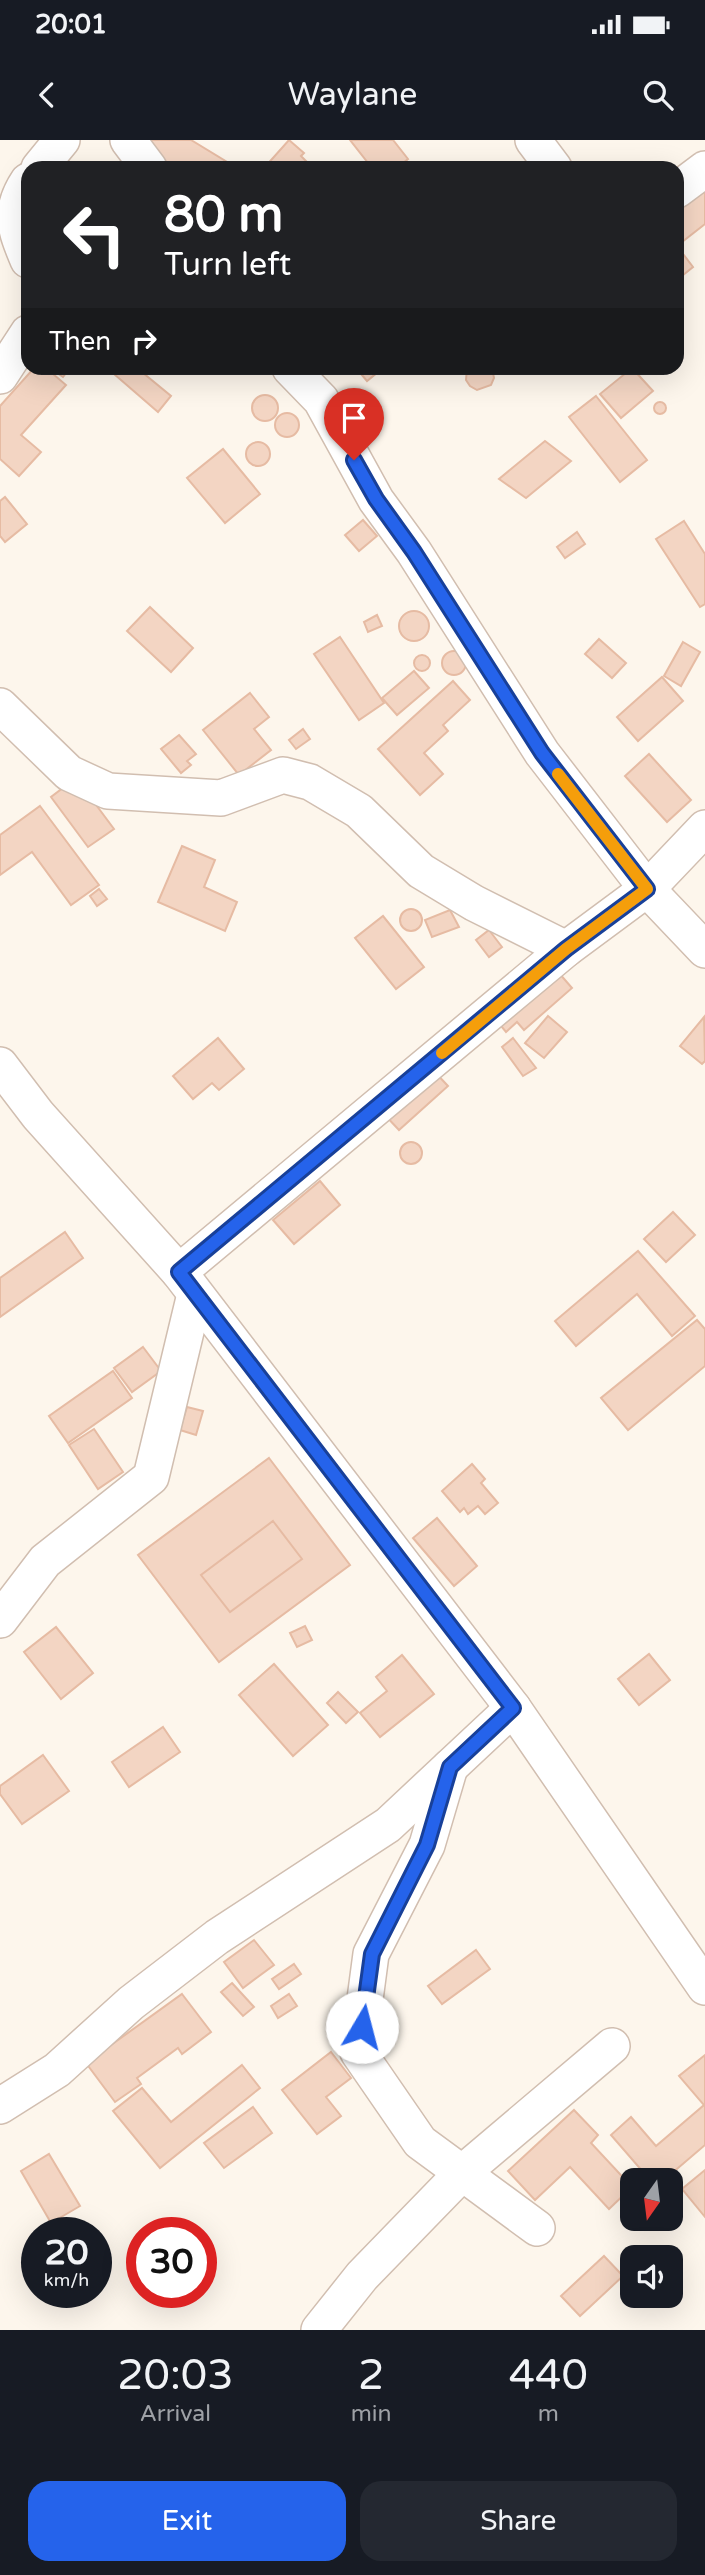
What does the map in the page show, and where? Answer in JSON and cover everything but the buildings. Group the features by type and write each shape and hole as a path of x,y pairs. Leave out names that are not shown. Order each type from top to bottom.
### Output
{"street":[{"path":"45,161 62,140"},
{"path":"128,140 144,161"},
{"path":"533,140 549,161"},
{"path":"684,185 705,169"},
{"path":"21,194 14,206 16,231 21,243"},
{"path":"0,376 21,344"},
{"path":"297,375 321,400 376,499 414,552 542,753 647,889 705,950"},
{"path":"0,706 69,774 108,791 221,798 283,775 310,782 359,811 421,871 474,903 566,949"},
{"path":"0,1620 46,1561 151,1477 187,1283 566,949 647,889 705,828"},
{"path":"0,1065 38,1115 187,1283 513,1708 705,1987"},
{"path":"0,2106 57,2070 131,2003 217,1937 388,1825 513,1708"},
{"path":"450,1767 427,1845 372,1954 358,2052 420,2142 537,2228"},
{"path":"319,2330 362,2276 462,2172 612,2046"}],"slow traffic":[{"path":"442,1053 566,949 647,889 558,774"}],"route":[{"path":"354,460 376,499 414,552 542,753 647,889 566,949 179,1272 235,1349 513,1708 450,1767 427,1845 372,1954 362,2027"}]}
